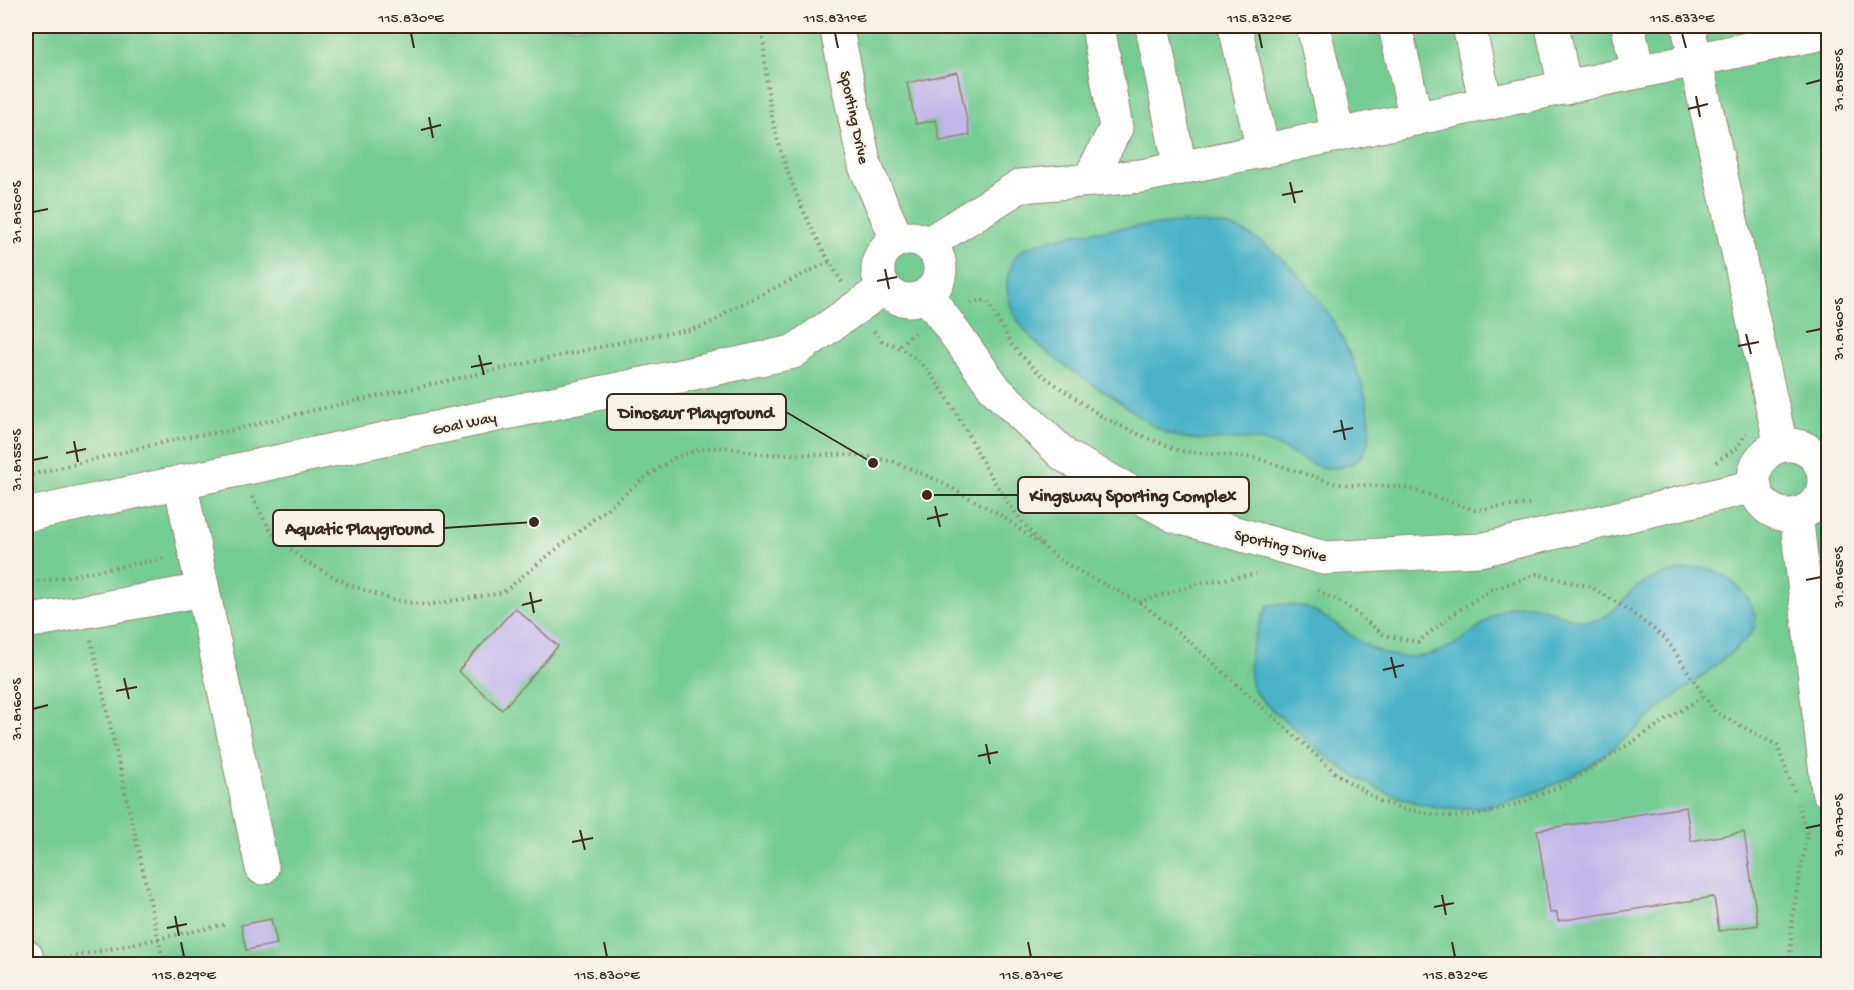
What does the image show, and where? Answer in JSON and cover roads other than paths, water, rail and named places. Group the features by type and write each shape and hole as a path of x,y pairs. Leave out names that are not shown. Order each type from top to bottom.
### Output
{"lane":[{"name":"Sporting Drive","path":"836,26 865,166 913,241"},
{"path":"1089,180 1116,128 1098,26"},
{"path":"1152,26 1180,168"},
{"path":"1235,26 1263,151"},
{"path":"1313,26 1338,135"},
{"path":"1395,26 1416,119"},
{"path":"1470,26 1486,104"},
{"path":"1552,26 1565,88"},
{"path":"1628,26 1638,72"},
{"path":"1688,26 1780,446"},
{"path":"913,241 940,260 942,270 933,304 904,300 893,296 884,288 879,277 881,254 913,241 1020,186 1142,176 1695,60 1753,37 1827,30"},
{"name":"Goal Way","path":"26,514 793,352 884,288"},
{"name":"Sporting Drive","path":"933,304 996,390 1065,456 1175,516 1324,558 1480,550 1755,486"},
{"path":"1796,445 1809,450 1826,472 1819,499 1809,509 1796,514 1782,514 1770,509 1760,499 1755,486 1755,473 1760,460 1780,446 1796,445"},
{"path":"180,482 262,868"},
{"path":"1796,514 1828,791"},
{"path":"26,622 203,590"}],"water":[{"path":"1177,223 1219,225 1236,229 1255,238 1287,264 1322,304 1344,342 1365,395 1370,421 1368,444 1357,460 1335,468 1327,468 1310,463 1280,447 1259,441 1193,439 1167,433 1146,422 1079,376 1041,347 1025,331 1014,313 1008,294 1009,273 1014,258 1020,252 1035,245 1073,234"},
{"path":"1694,568 1720,573 1728,578 1748,600 1753,608 1755,625 1745,641 1600,758 1562,781 1506,802 1475,808 1445,808 1416,802 1387,792 1360,779 1310,743 1262,700 1251,683 1249,672 1252,648 1259,624 1269,605 1292,605 1311,610 1327,618 1371,648 1388,654 1409,657 1430,655 1448,648 1508,607 1533,606 1577,620 1600,619 1609,614 1631,592 1645,582 1669,573"}],"place":[{"name":"Dinosaur Playground","path":"873,463"},
{"name":"Kingsway Sporting Complex","path":"927,495"},
{"name":"Aquatic Playground","path":"534,522"}]}
